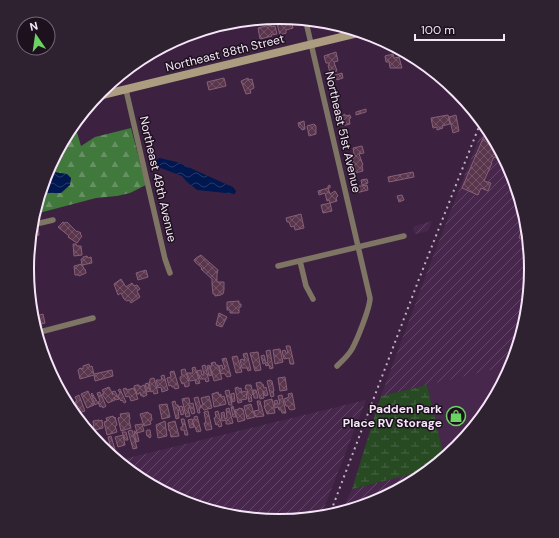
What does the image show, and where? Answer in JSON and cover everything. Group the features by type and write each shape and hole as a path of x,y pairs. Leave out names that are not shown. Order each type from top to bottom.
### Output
{"main road":[{"name":"Northeast 88th Street","path":"108,94 351,35"}],"street":[{"name":"Northeast 51st Avenue","path":"307,26 370,294 370,302 353,348 337,366"},
{"name":"Northeast 48th Avenue","path":"126,90 165,259 170,273"},
{"path":"39,223 53,220"},
{"path":"278,266 404,236"},
{"path":"300,261 306,286 313,299"},
{"path":"43,331 93,318"}],"shaded area":[{"path":"482,131 492,146 506,175 520,221 524,253 524,285 520,317 506,363 504,367 381,396"},
{"path":"432,221 428,231 415,234 413,228 415,226"},
{"name":"Padden Park Place RV Storage","path":"504,367 492,392 474,418 464,431 443,451 427,385"},
{"path":"366,400 323,510 280,514 248,512 216,506 171,489 143,473 125,459"},
{"path":"416,473 388,489 344,506 352,489"}],"green space":[{"path":"131,128 146,185 130,193 96,198 41,212 53,175 67,146 77,132 81,146 95,137"},
{"path":"427,385 443,451 416,473 352,489 381,396"}],"water":[{"path":"159,158 177,162 233,187 236,191 235,194 197,190 182,176 155,165 155,161"},
{"path":"54,172 67,174 71,178 70,185 61,193 48,193"}],"building":[{"path":"277,24 292,25 293,28 286,30 286,33 280,35"},
{"path":"271,25 271,27 275,26 277,34 260,39 258,28"},
{"path":"336,52 338,61 334,62 337,71 330,73 329,63 326,63 324,56"},
{"path":"393,54 394,58 399,57 402,68 390,68 389,62 386,62 385,56"},
{"path":"342,73 343,78 337,80 335,75"},
{"path":"224,78 226,86 209,90 207,82"},
{"path":"248,78 249,80 252,79 254,88 250,90 251,93 246,94 241,81"},
{"path":"366,109 366,112 356,115 356,112"},
{"path":"345,114 345,116 350,115 350,124 342,126 340,117"},
{"path":"448,115 450,124 442,126 443,128 437,130 437,127 433,128 431,118"},
{"path":"456,115 459,131 453,133 449,117"},
{"path":"304,121 305,129 302,130 298,123"},
{"path":"314,124 316,126 316,134 309,136 307,126"},
{"path":"484,136 485,136 498,158 494,157 484,181 491,183 488,191 481,188 478,195 462,188"},
{"path":"362,146 364,153 359,154 363,165 363,171 355,173 350,155 354,154 353,148"},
{"path":"413,172 414,177 389,182 388,177"},
{"path":"367,179 368,183 362,185 361,180"},
{"path":"367,185 368,190 356,193 354,187"},
{"path":"328,188 330,194 335,191 338,196 336,198 337,201 330,203 329,200 327,201 325,193 319,195 318,191"},
{"path":"402,195 404,200 399,202 397,196"},
{"path":"330,203 332,211 323,213 321,205"},
{"path":"301,214 304,228 295,230 294,226 291,227 289,222 287,222 286,218"},
{"path":"63,222 67,222 77,232 81,233 80,234 82,236 77,243 68,237 69,236 58,227"},
{"path":"521,231 522,238 519,238"},
{"path":"73,244 81,246 82,255 74,256"},
{"path":"201,255 218,270 217,282 224,282 223,294 215,296 215,294 213,294 212,279 194,260"},
{"path":"87,256 88,258 91,257 92,263 82,265 81,259"},
{"path":"82,264 86,273 79,276 75,275 74,266"},
{"path":"146,270 148,277 138,280 136,273"},
{"path":"121,279 126,287 132,283 134,286 137,285 140,289 137,291 140,297 131,303 129,300 127,301 124,299 121,293 118,295 114,284"},
{"path":"239,301 241,307 239,307 239,313 230,313 230,310 227,310 227,302"},
{"path":"219,313 227,317 222,327 216,325"},
{"path":"43,314 45,323 41,324 42,327 39,317 39,315"},
{"path":"286,346 290,346 294,364 290,364 289,358 284,359 282,351 285,350 286,353 288,353"},
{"path":"280,349 283,362 275,364 273,350"},
{"path":"270,350 273,368 270,369 269,365 266,366 265,363 263,364 261,356 264,355 266,363 268,362 266,351"},
{"path":"258,352 261,370 255,371 250,353"},
{"path":"247,353 251,370 248,371 247,368 242,368 240,360 243,359 245,361 243,354"},
{"path":"237,356 242,372 236,373 232,357"},
{"path":"226,358 231,376 227,377 224,373 221,374 219,366 222,365 223,369 225,368 222,359"},
{"path":"215,362 216,365 218,365 222,379 214,381 210,366 212,366 211,363"},
{"path":"89,364 90,367 92,366 94,374 112,370 113,376 95,381 94,375 80,379 78,370 80,368 83,369 83,366"},
{"path":"205,365 209,381 206,382 205,379 200,379 197,371 201,370 202,375 204,375 202,366"},
{"path":"209,365 212,375 209,376 207,366"},
{"path":"195,367 200,383 196,384 195,380 190,381 187,373 193,373 192,368"},
{"path":"185,369 189,386 185,387 184,383 182,384 180,377 182,376 181,370"},
{"path":"174,371 179,388 175,389 171,385 169,386 167,378 171,377 170,372"},
{"path":"164,375 168,390 162,392 161,387 158,388 156,380 162,380 161,376"},
{"path":"285,377 287,390 280,391 278,378"},
{"path":"154,378 158,393 154,394 153,391 151,392 149,382 150,379"},
{"path":"267,381 272,381 274,391 274,396 271,397"},
{"path":"261,382 264,388 266,387 268,395 265,396 263,391 264,398 260,399 256,383"},
{"path":"148,383 150,391 147,392 145,384"},
{"path":"137,385 140,387 144,385 147,395 143,397 143,395 141,396 140,392 137,394 134,386"},
{"path":"246,385 251,385 253,394 251,396 252,401 249,402 247,389 245,389"},
{"path":"109,387 113,395 112,392 115,391 119,399 116,400 114,397 115,400 108,403 102,394 104,394 102,390"},
{"path":"238,387 239,389 241,388 242,393 246,391 247,399 241,400 242,402 238,403 235,388"},
{"path":"126,388 127,390 134,388 138,399 131,401 129,396 126,397 123,389"},
{"path":"120,389 126,402 124,403 118,396 120,393 118,390"},
{"path":"229,390 232,405 229,405 225,391"},
{"path":"253,390 256,390 258,398 254,398"},
{"path":"88,391 94,405 87,408 81,394"},
{"path":"100,392 106,406 103,408 102,406 100,407 98,402 100,401 97,393"},
{"path":"218,392 219,395 221,394 221,397 224,396 226,404 214,407 212,394"},
{"path":"92,393 98,403 95,405 91,394"},
{"path":"234,393 235,401 232,402 231,394"},
{"path":"292,393 295,409 291,410 288,406 286,406 284,399 289,397 288,394"},
{"path":"79,395 85,411 81,412 76,405 75,402 77,401 75,397"},
{"path":"282,395 286,413 282,413 278,407 275,408 274,401 277,400 278,404 280,404 278,396"},
{"path":"209,396 212,408 204,410 201,406 203,405 201,398"},
{"path":"198,397 201,408 199,408 200,413 198,413 194,398"},
{"path":"189,398 190,404 193,403 195,413 192,414 190,408 188,408 190,416 186,417 182,399"},
{"path":"272,399 275,413 267,414 264,401"},
{"path":"175,401 180,410 178,410 179,418 176,419 172,402"},
{"path":"257,401 260,401 264,416 256,417 254,411 259,410"},
{"path":"167,404 170,417 162,419 159,405"},
{"path":"251,404 255,417 247,419 244,406"},
{"path":"182,406 184,414 181,415 179,407"},
{"path":"233,406 236,417 233,417 231,407"},
{"path":"229,408 233,423 226,424 226,420 222,421 221,413 224,412 225,419 227,418 226,409"},
{"path":"239,408 243,409 245,420 238,422 235,410"},
{"path":"208,411 212,429 206,430 204,423 206,423 204,412"},
{"path":"218,411 222,426 219,427 218,424 216,425 214,418 216,417 215,412"},
{"path":"148,412 151,414 151,424 144,426 140,414"},
{"path":"129,413 131,428 121,431 118,418 121,417 120,414"},
{"path":"113,416 114,418 115,417 117,425 115,426 117,432 107,435 104,422 107,421 106,418"},
{"path":"197,416 201,431 197,432 192,420 194,420 194,417"},
{"path":"181,419 184,419 188,435 185,435 184,430 181,430 181,427 183,427"},
{"path":"192,419 194,427 190,428 188,420"},
{"path":"102,420 103,428 95,431 93,421"},
{"path":"165,421 167,436 158,438 156,425"},
{"path":"175,421 179,436 171,437 168,423"},
{"path":"142,424 144,431 137,433 135,425"},
{"path":"132,430 137,448 133,449 128,431"},
{"path":"147,430 150,430 151,437 149,438 146,432"},
{"path":"134,431 136,434 137,433 139,441 136,442"},
{"path":"122,432 126,432 128,440 125,440"},
{"path":"123,435 125,445 118,447 115,437"},
{"path":"111,436 115,450 109,445 108,437"}],"railway":[{"path":"332,508 419,279 479,127"}],"place":[{"name":"Padden Park Place RV Storage","path":"456,416"}]}
